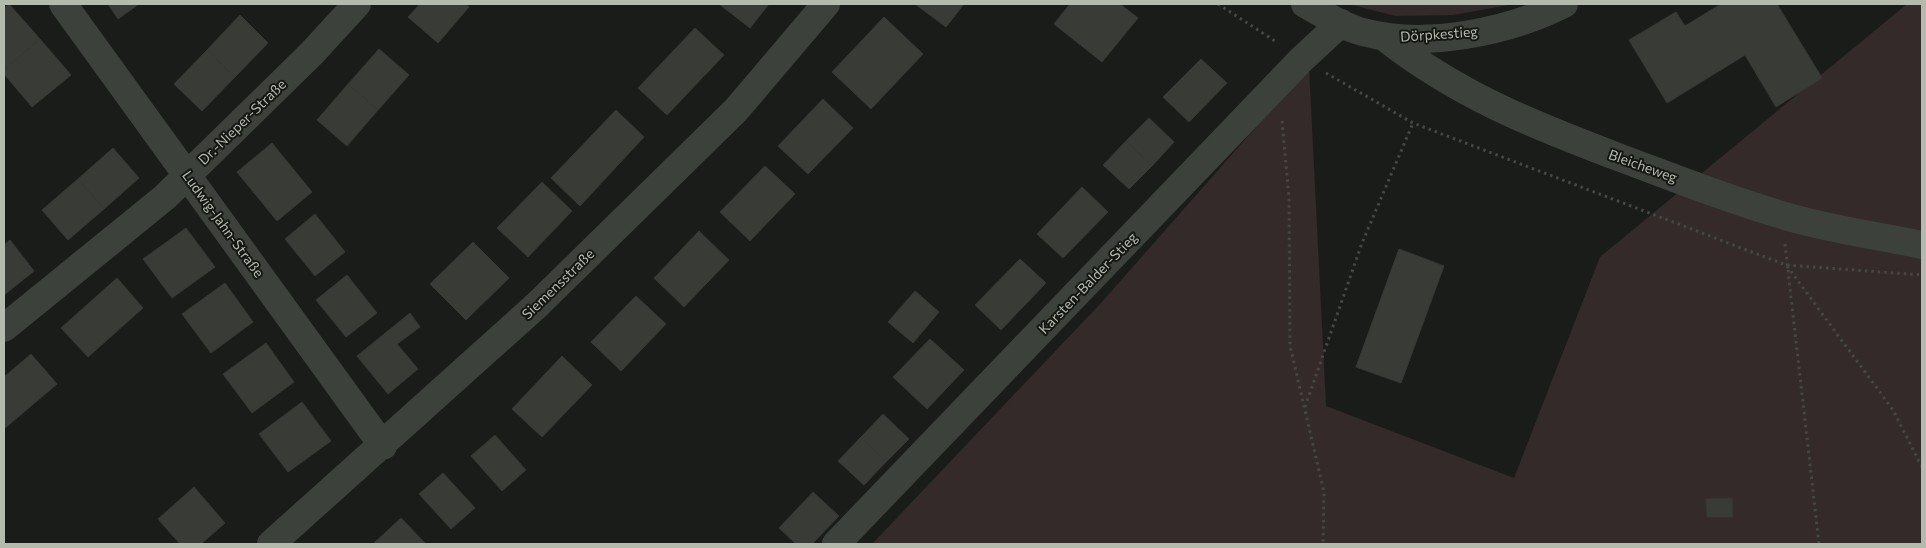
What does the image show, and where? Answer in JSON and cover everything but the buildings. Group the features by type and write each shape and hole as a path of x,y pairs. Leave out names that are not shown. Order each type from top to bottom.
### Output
{"street":[{"name":"Ludwig-Jahn-Straße","path":"63,4 383,446"},
{"name":"Dr.-Nieper-Straße","path":"4,328 166,196 312,53 357,4"},
{"name":"Siemensstraße","path":"271,544 383,446 536,305 728,117 826,4"},
{"path":"1305,4 1341,23"},
{"name":"Dörpkestieg","path":"1341,23 1361,32 1384,37 1423,38 1463,35 1512,26 1541,16 1564,4"},
{"name":"Karsten-Balder-Stieg","path":"836,544 1302,59 1341,23"},
{"name":"Bleicheweg","path":"1384,37 1411,58 1461,90 1530,124 1784,216 1922,245"}],"path":[{"path":"1218,4 1302,59 1413,123 1786,265 1922,276"},
{"path":"1283,113 1281,129 1289,198 1290,346 1324,492 1323,544"},
{"path":"1305,408 1362,242 1413,123"},
{"path":"1786,265 1893,410 1922,467"},
{"path":"1786,265 1819,544"}],"shaded area":[{"path":"1349,4 1515,4 1453,15 1395,16"},
{"path":"1907,4 1922,4 1922,544 872,544 1101,303 1309,67 1326,406 1514,478 1600,257"}]}
